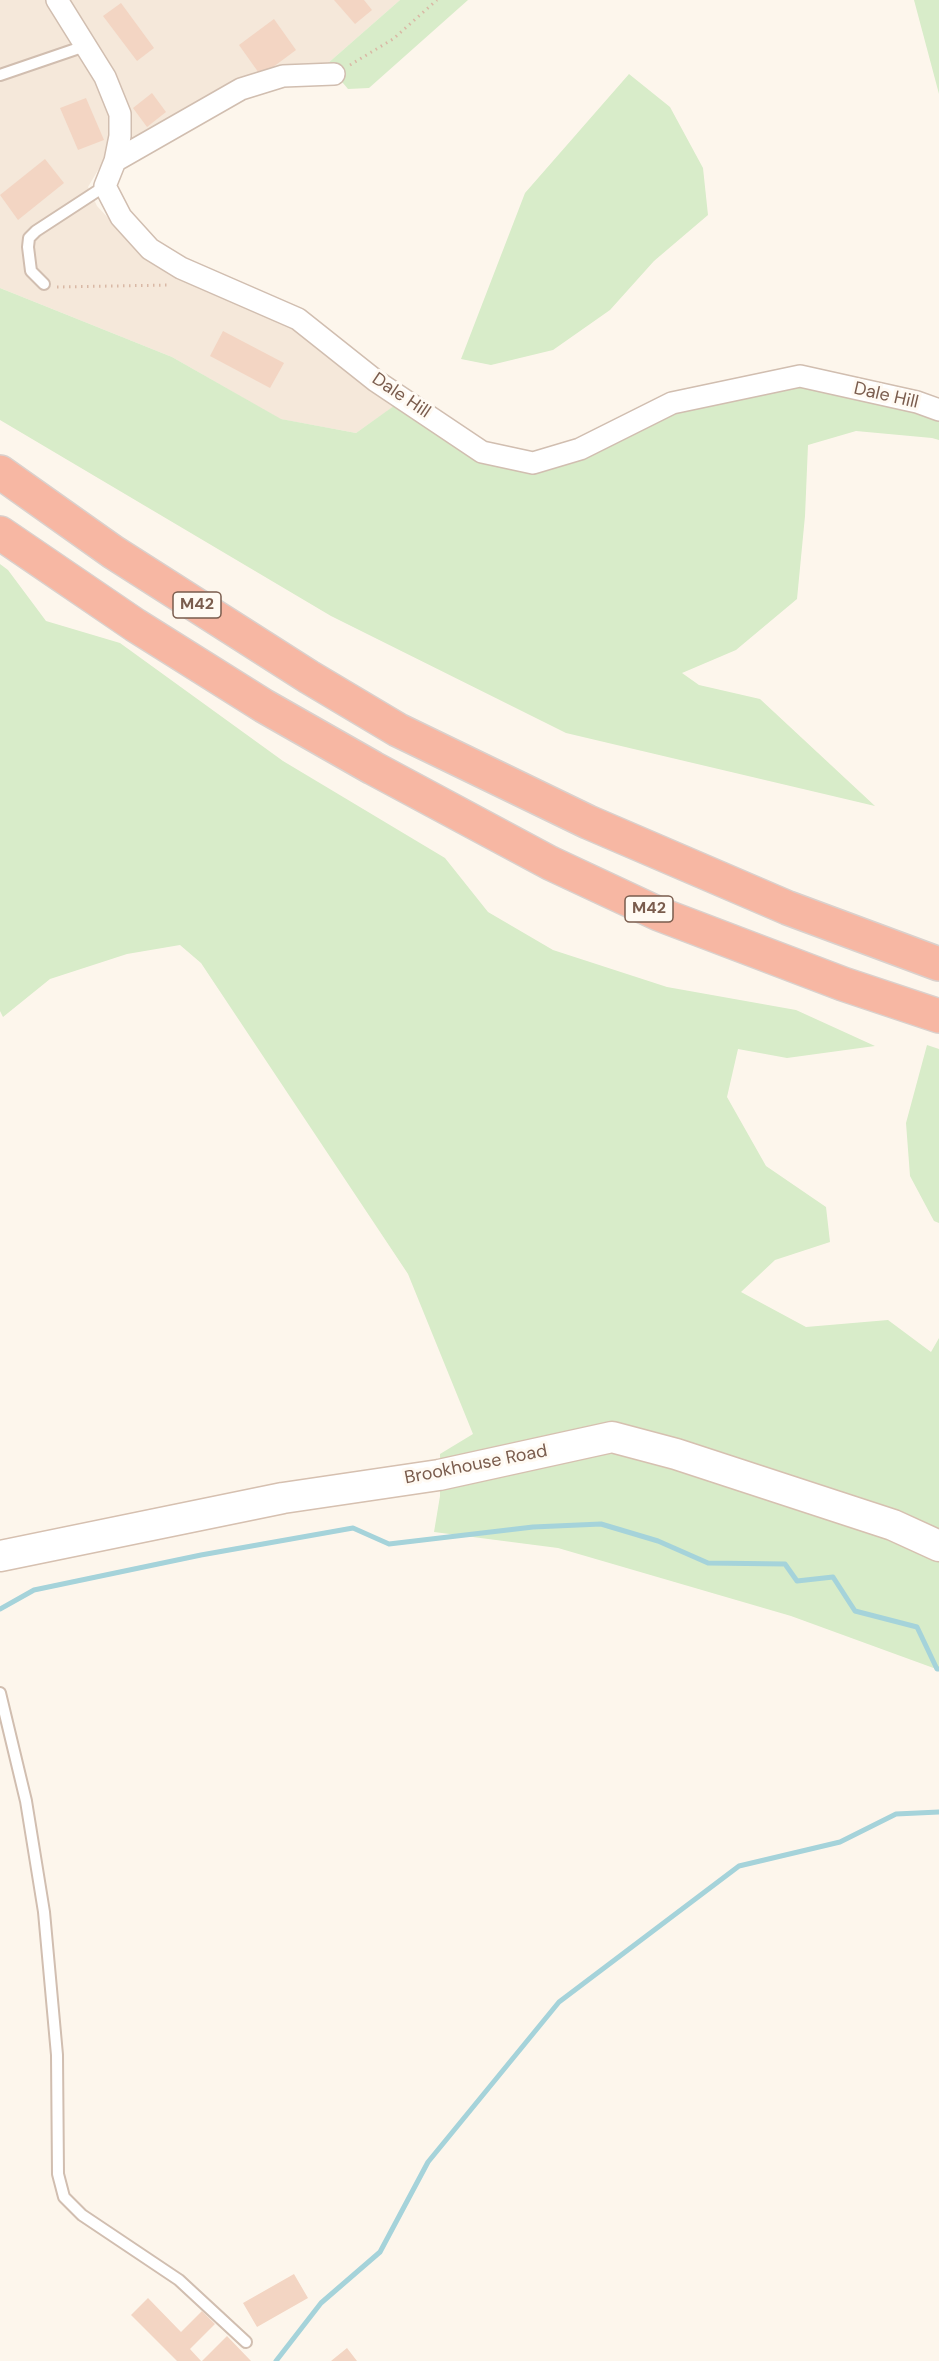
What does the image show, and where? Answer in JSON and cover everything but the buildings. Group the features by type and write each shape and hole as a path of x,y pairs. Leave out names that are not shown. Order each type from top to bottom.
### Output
{"highway":[{"name":"M42","path":"0,472 113,552 309,677 398,730 588,822 777,904 939,964"},
{"name":"M42","path":"0,533 125,619 264,706 373,768 550,863 659,914 843,984 939,1016"}],"street":[{"path":"57,0 105,77 120,114 120,136 116,161 105,186"},
{"path":"116,161 241,89 284,76 334,74"},
{"name":"Dale Hill","path":"105,186 121,217 150,249 187,271 297,319 376,381 405,398 482,452 533,463 580,449 672,403 800,376 917,402 939,410"},
{"name":"Brookhouse Road","path":"0,1556 283,1498 439,1475 612,1437 676,1454 893,1525 939,1546"}],"lane":[{"path":"0,75 85,46"},
{"path":"44,284 31,271 28,255 29,238 36,231 105,186"},
{"path":"0,1693 26,1801 44,1912 57,2055 58,2174 64,2196 82,2215 179,2280 246,2342"}],"path":[{"path":"334,74 393,39 437,0"},
{"path":"44,284 58,288 180,285 187,271"}],"shaded area":[{"path":"0,0 400,0 327,64 136,140 104,160 88,187 97,206 139,251 180,278 293,329 396,405 356,433 280,419 172,357 0,288"}],"green space":[{"path":"400,0 468,0 369,88 348,89 327,64"},
{"path":"914,0 939,0 939,94"},
{"path":"629,74 670,107 703,168 708,215 654,261 610,310 553,350 491,365 461,359 525,193"},
{"path":"0,288 172,357 281,419 356,433 405,398 482,452 533,463 672,403 800,376 939,416 939,440 856,431 808,445 805,516 797,599 736,650 682,673 699,685 760,699 875,806 566,733 331,616 0,420"},
{"path":"0,564 8,570 46,621 120,643 283,761 445,858 488,912 553,950 667,987 796,1010 875,1046 787,1058 738,1049 727,1097 766,1166 826,1207 830,1242 775,1260 741,1292 806,1327 888,1320 931,1352 939,1338 939,1670 791,1616 558,1548 434,1532 440,1496 440,1454 473,1434 408,1274 201,963 180,945 127,954 50,979 3,1017 0,1011"},
{"path":"927,1045 939,1049 939,1223 934,1221 910,1176 906,1123"}],"waterway":[{"path":"0,1609 34,1590 201,1555 353,1528 389,1544 533,1527 601,1524 658,1541 708,1563 785,1564 797,1581 833,1577 855,1611 917,1627 939,1669"},
{"path":"276,2361 321,2303 380,2252 428,2162 559,2002 739,1866 840,1842 896,1814 939,1812"}]}
